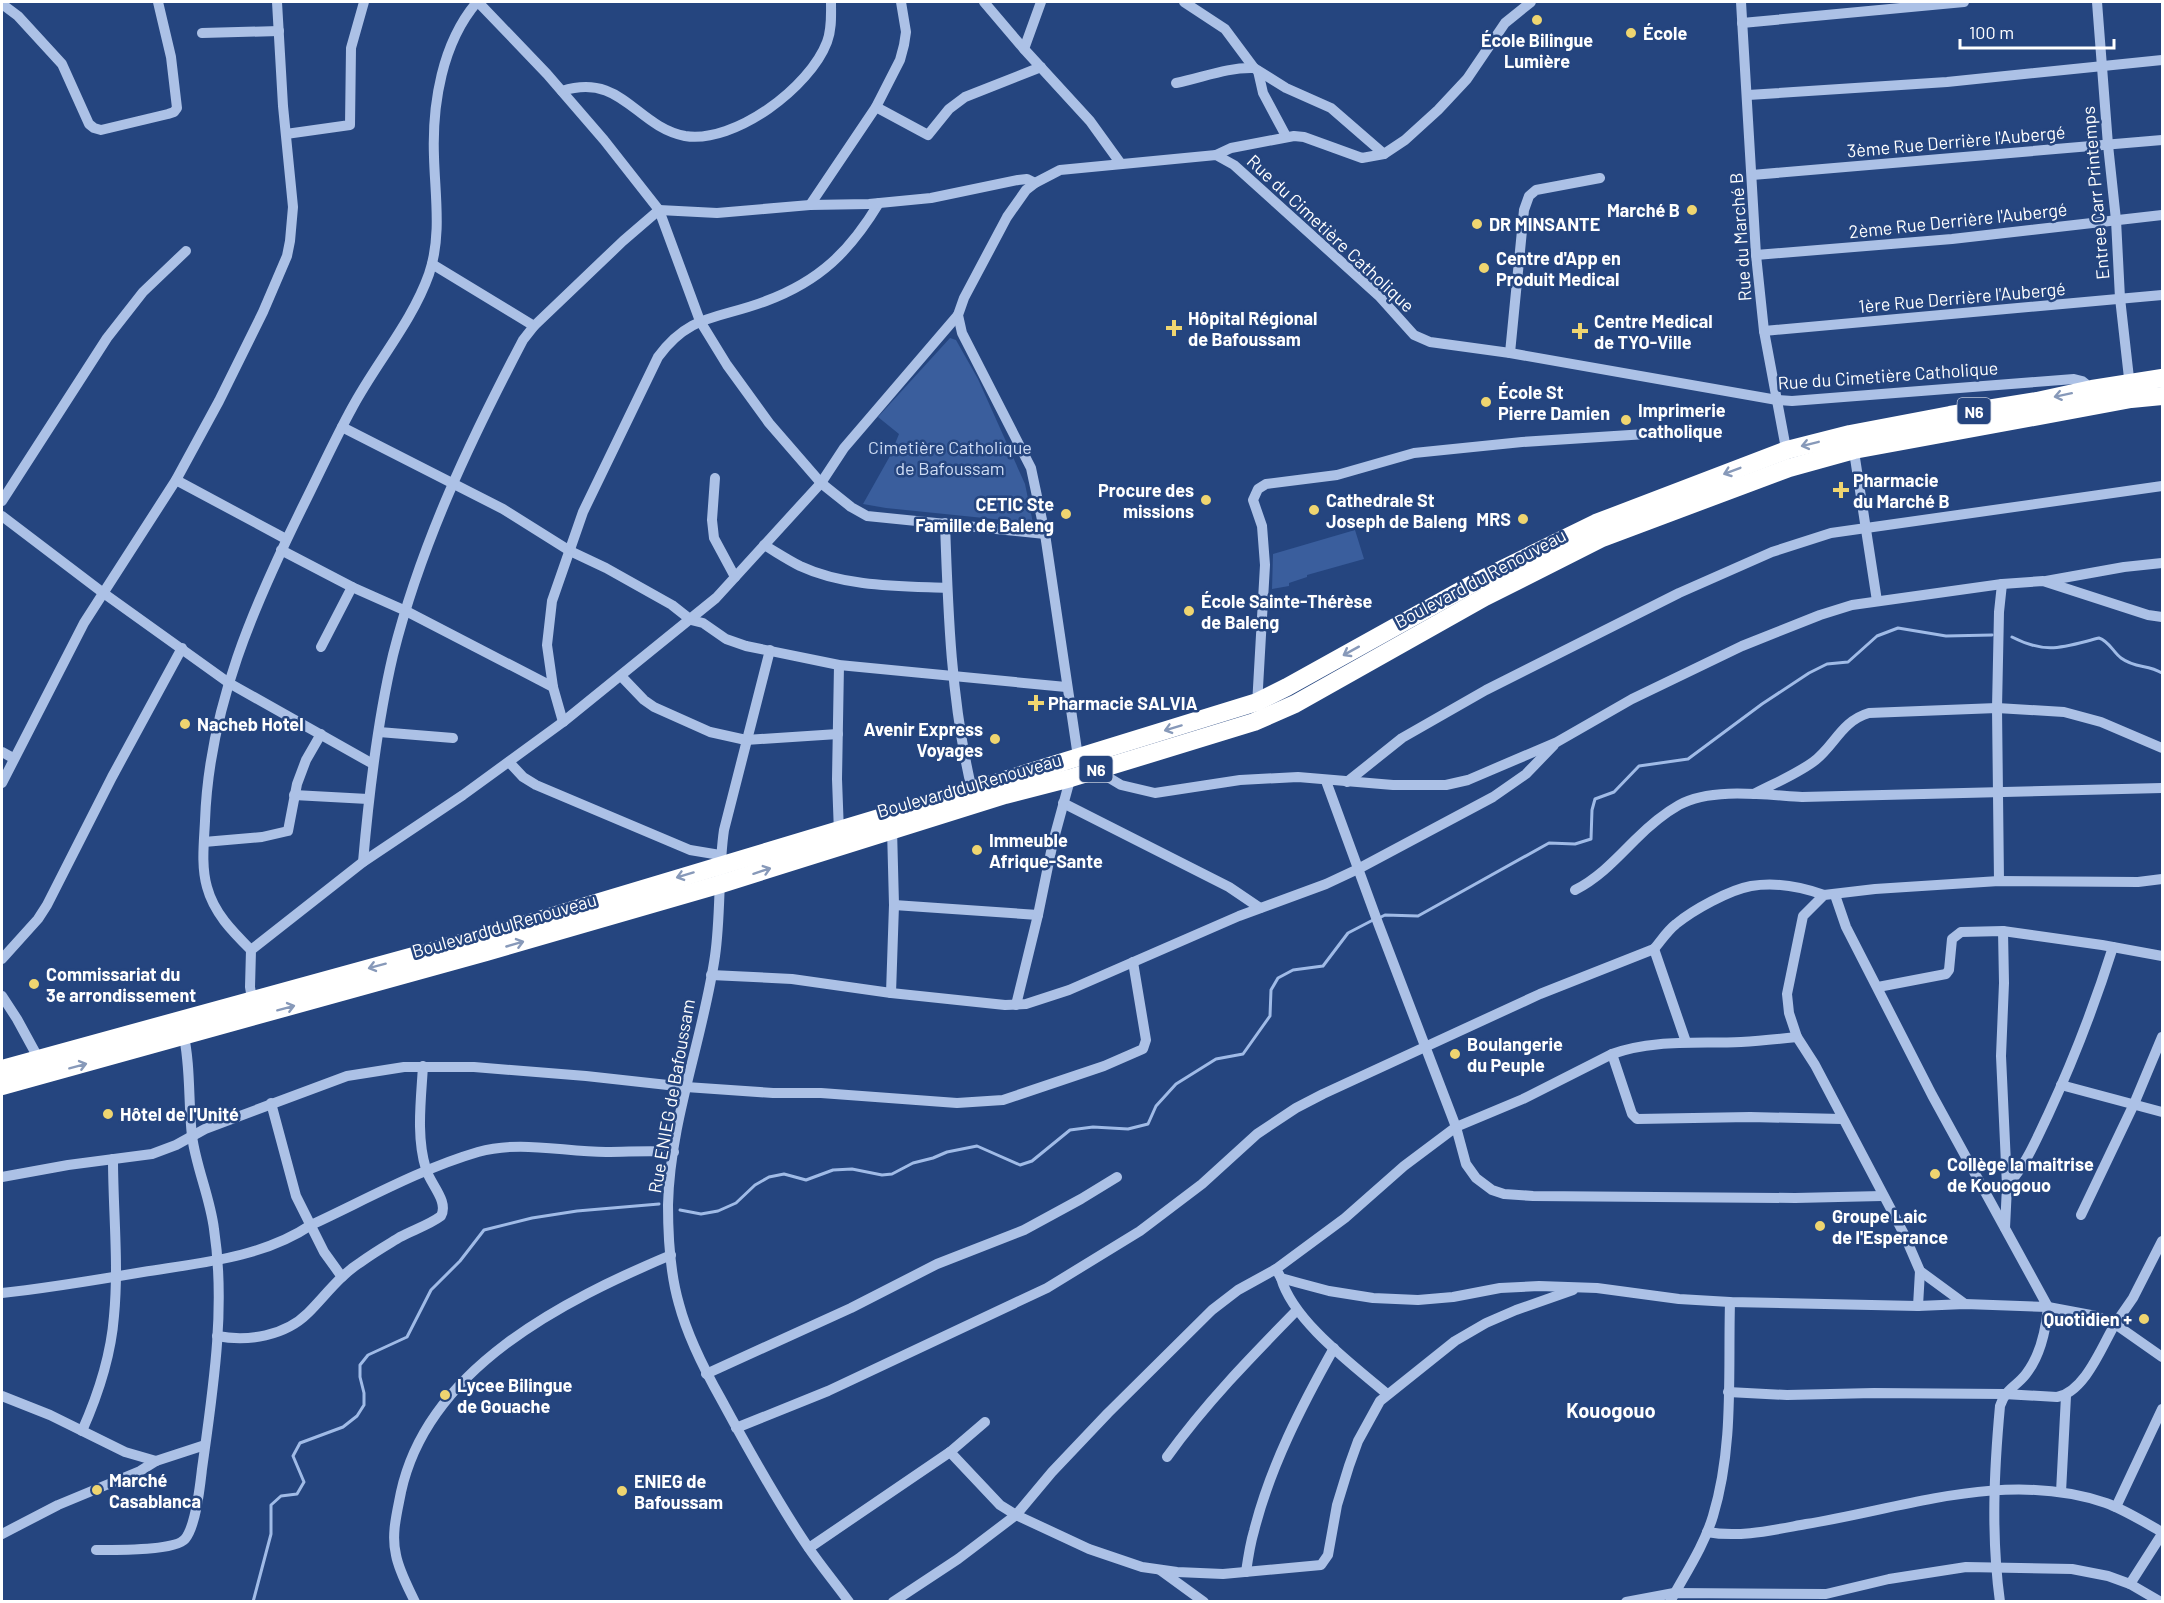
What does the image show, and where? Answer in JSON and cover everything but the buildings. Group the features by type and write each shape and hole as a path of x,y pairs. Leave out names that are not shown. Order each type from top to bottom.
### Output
{"highway":[{"name":"N6","path":"1852,442 2130,391 2163,378"},
{"name":"N6","path":"1788,459 1950,415 2037,401 2092,389 2163,396"},
{"name":"Boulevard du Renouveau","path":"2,1086 43,1067 440,958 720,869 840,837 972,790 1091,759 1258,711 1481,590 1599,530 1788,459"},
{"name":"Boulevard du Renouveau","path":"840,837 892,829 1071,778 1091,759"},
{"name":"Boulevard du Renouveau","path":"2,1069 43,1067"}],"street":[{"path":"2,4 18,16 62,64 89,124 101,130 168,114 177,108 171,57 158,2"},
{"path":"2,783 13,758 102,592 176,480 224,391 263,312 287,256 293,207 277,2"},
{"path":"286,134 350,125 351,48 364,2"},
{"path":"254,1008 250,987 251,950 230,929 212,902 204,868 205,804 212,748 243,638 284,545 352,407 414,306 432,264 437,216 434,124 437,101 446,60 458,28 478,2 562,91 659,210 700,321 727,365 768,423 821,483 851,507 867,516 1045,534"},
{"path":"562,91 578,86 613,93 646,117 687,136 720,132 757,117 793,90 808,74 827,44 831,27 831,2"},
{"path":"810,205 876,107 900,60 906,32 901,2"},
{"path":"984,2 1090,121 1121,164"},
{"path":"1024,49 1041,2"},
{"path":"1184,2 1225,29 1256,69 1286,88 1331,108 1384,154"},
{"path":"251,950 363,862 509,762 563,722 716,598 821,483 843,448 958,315 964,298 1007,217 1026,190 1035,183 1060,170 1216,155 1231,148 1286,136 1304,137 1362,158 1384,154 1406,140 1438,110 1467,79 1505,23 1531,2"},
{"name":"Rue du Marché B","path":"1741,2 1756,255 1764,331 1788,459"},
{"path":"1742,23 1964,2"},
{"name":"Entree Carr Printemps","path":"2097,2 2116,220 2120,298 2130,391"},
{"path":"202,33 279,31"},
{"path":"1748,95 1947,82 2163,60"},
{"path":"876,107 928,135 949,109 964,98 1041,67"},
{"path":"1176,82 1232,68 1256,69"},
{"path":"1256,69 1263,93 1286,136"},
{"name":"3ème Rue Derrière l'Aubergé","path":"1752,175 2163,140"},
{"name":"Rue du Cimetière Catholique","path":"1216,155 1234,165 1379,296 1414,335 1430,342 1510,353 1777,400 1792,401 2074,379 2082,381 2092,389"},
{"path":"1510,353 1524,210 1529,196 1536,190 1600,178"},
{"path":"363,862 368,799 385,691 406,611 428,544 466,452 520,346 534,326 659,210 717,213 810,205 879,203 932,198 1018,180 1028,179 1035,183"},
{"path":"563,722 553,687 547,645 555,591 583,512 658,357 669,341 682,330 700,321 767,301 817,276 852,244 879,203"},
{"name":"2ème Rue Derrière l'Aubergé","path":"1756,255 1952,238 2163,215"},
{"path":"2,501 107,338 143,292 186,251"},
{"path":"432,264 534,326"},
{"name":"1ère Rue Derrière l'Aubergé","path":"1764,331 2163,295"},
{"path":"958,315 962,333 1031,468 1045,534 1066,687 1091,759 1107,776 1121,785 1155,793 1240,780 1298,777 1392,785 1446,785 1468,780 1557,742 1632,699 1750,642 1852,605 2163,563"},
{"path":"342,427 503,509 570,551 606,568 672,605 691,620 703,624 726,639 839,665 1066,687"},
{"path":"1258,711 1266,565 1262,526 1253,500 1258,489 1266,484 1337,475 1414,453 1522,442 1677,432"},
{"path":"1852,442 1877,601"},
{"path":"715,478 712,520 714,538 735,577"},
{"path":"176,480 352,587 406,611 553,687"},
{"path":"1347,782 1402,738 1486,690 1739,565 1812,538 1831,533 2163,486"},
{"path":"2,516 102,592 229,683 373,765"},
{"path":"945,523 953,675 961,744 972,790"},
{"path":"764,545 801,566 832,577 888,585 948,588"},
{"path":"2043,581 2148,615 2163,617"},
{"path":"1999,881 1997,708 1999,612 2002,584"},
{"path":"321,647 352,587"},
{"path":"2,959 38,919 47,905 112,777 182,648"},
{"name":"Rue ENIEG de Bafoussam","path":"770,650 724,830 720,869 718,937 674,1152 668,1203 671,1255 678,1303 706,1374 809,1548 849,1602"},
{"path":"839,665 840,837"},
{"path":"621,676 644,700 662,711 710,732 746,740 838,734"},
{"path":"1753,794 1813,762 1837,734 1858,716 1869,713 1997,708 2064,712 2082,715 2163,748"},
{"path":"379,732 453,738"},
{"path":"204,842 284,833 290,826 294,795 306,760 321,734"},
{"path":"711,975 792,979 891,993 1016,1005 1069,990 1260,908 1326,884 1358,869 1493,797 1526,774 1557,742"},
{"path":"2,752 13,758"},
{"path":"509,762 523,777 536,785 690,850 720,869"},
{"path":"1016,1005 1063,803 1071,778"},
{"path":"1326,781 1456,1127 1466,1164 1476,1178 1492,1190 1504,1194 1533,1196 1783,1198 1882,1196"},
{"path":"1575,890 1612,863 1655,822 1679,805 1698,798 1753,794 1802,797 2163,788"},
{"path":"294,795 368,799"},
{"path":"1063,803 1229,887 1260,908"},
{"path":"891,993 894,905 892,829"},
{"path":"736,1428 828,1391 1047,1288 1140,1231 1202,1184 1257,1134 1296,1108 1424,1046 1540,994 1654,949 1676,924 1727,894 1749,886 1768,885 1804,888 1830,895 1875,889 1999,881 2138,882 2163,879"},
{"path":"1830,895 1932,1095 2048,1307 2046,1323 2033,1363 2025,1375 2004,1394 2000,1406 1994,1490 1995,1568 2000,1602"},
{"path":"1830,895 1803,916 1787,994 1789,1013 1797,1037 1815,1065 1904,1234 1920,1271 1918,1306"},
{"path":"894,905 1038,915"},
{"path":"1878,987 1946,974 1949,970 1952,939 1960,932 2003,931 2163,956"},
{"path":"2003,931 2004,983 2001,1056 2007,1186 2005,1228"},
{"path":"2007,1186 2026,1163 2061,1085 2113,947"},
{"path":"1654,949 1686,1042"},
{"path":"2,1177 152,1154 205,1129 271,1103 360,1073 423,1066 474,1067 586,1076 686,1088 820,1093 957,1103 1003,1100 1104,1066 1143,1049 1146,1040 1133,962"},
{"path":"2,996 43,1067"},
{"path":"96,1550 160,1548 179,1544 186,1539 197,1506 217,1336 218,1259 214,1227 192,1137 183,1028"},
{"path":"893,1602 958,1559 1016,1515 1052,1472 1108,1413 1212,1310 1238,1290 1279,1274 1404,1166 1456,1127 1523,1099 1627,1048 1686,1042 1741,1042 1797,1037"},
{"path":"2081,1215 2163,1037"},
{"path":"1612,1054 1632,1114 1637,1119 1750,1117 1842,1119"},
{"path":"217,1336 239,1338 260,1336 288,1328 306,1316 358,1263 400,1237 441,1216 443,1205 426,1171 420,1145 423,1066"},
{"path":"2061,1085 2163,1112"},
{"path":"271,1103 296,1196 324,1252 342,1277"},
{"path":"2,1293 115,1278 218,1259 269,1246 426,1171 480,1152 510,1147 549,1146 605,1152 674,1152"},
{"path":"82,1431 94,1401 111,1342 114,1316 113,1159"},
{"path":"706,1374 851,1308 937,1264 1024,1230 1117,1177"},
{"path":"2061,1492 2066,1396 2085,1376 2101,1353 2115,1324 2133,1298 2162,1243"},
{"path":"415,1602 396,1555 395,1518 410,1463 429,1426 443,1406 475,1368 510,1341 583,1297 671,1255"},
{"path":"1920,1271 1965,1304"},
{"path":"1279,1274 1340,1293 1373,1298 1418,1300 1539,1286 1730,1302 2048,1307 2096,1316 2115,1324 2163,1357"},
{"path":"1279,1274 1284,1288 1298,1310 1334,1348 1387,1394"},
{"path":"950,1452 1000,1505 1016,1515 1089,1549 1122,1561 1142,1567 1178,1572 1223,1574 1316,1566 1325,1561 1337,1505 1349,1466 1374,1409 1387,1394 1455,1341 1486,1323 1515,1310 1580,1288"},
{"path":"1672,1597 1713,1518 1726,1459 1730,1302"},
{"path":"1167,1457 1188,1428 1251,1357 1298,1310"},
{"path":"1246,1572 1253,1532 1266,1490 1314,1385 1334,1348"},
{"path":"1728,1392 1787,1395 2066,1396"},
{"path":"2,1396 50,1415 125,1452 156,1461"},
{"path":"2116,1507 2163,1409"},
{"path":"809,1548 950,1452 985,1422"},
{"path":"2152,1429 2163,1435"},
{"path":"2,1534 58,1505 140,1471 156,1461 205,1446"},
{"path":"1707,1532 1741,1535 1827,1521 1934,1498 1994,1490 2061,1492 2116,1507 2163,1533 2130,1584"},
{"path":"1626,1602 1672,1597 1826,1594 1908,1576 1966,1567 2072,1569 2108,1576 2130,1584 2161,1602"},
{"path":"1159,1569 1204,1602"}],"green space":[{"name":"Cimetière Catholique de Bafoussam","path":"950,338 956,340 978,379 1025,484 1033,523 863,504 890,456 899,434 878,417"},
{"path":"1355,530 1364,559 1307,575 1307,577 1289,583 1289,586 1272,589 1273,554"}],"waterway":[{"path":"1379,918 1385,915 1418,916 1549,843 1575,844 1591,839 1592,810 1595,799 1614,792 1639,766 1688,759 1762,704 1809,673 1827,664 1848,662 1877,636 1898,628 1946,636 1992,635"},
{"path":"2012,637 2024,643 2045,648 2055,648 2099,638 2126,661 2162,673"},
{"path":"680,1210 701,1214 718,1211 736,1203 755,1185 769,1177 784,1174 806,1180 833,1170 852,1169 882,1175 892,1174 913,1163 947,1152 977,1146 1020,1165 1032,1161 1070,1130 1093,1127 1128,1129 1148,1124 1156,1106 1176,1084 1216,1059 1243,1054 1270,1016 1271,990 1278,978 1293,970 1323,966 1348,933 1373,920"},
{"path":"253,1602 271,1534 271,1505 281,1496 297,1494 304,1482 293,1456 300,1443 343,1427 357,1416 364,1405 360,1365 368,1355 407,1337 431,1290 460,1261 484,1230 532,1218 577,1211 659,1204"}],"place":[{"name":"École Bilingue Lumière","path":"1537,20"},
{"name":"École","path":"1631,33"},
{"name":"Marché B","path":"1692,210"},
{"name":"DR MINSANTE","path":"1477,224"},
{"name":"Centre d'App en Produit Medical","path":"1484,268"},
{"name":"Hôpital Régional de Bafoussam","path":"1174,328"},
{"name":"Centre Medical de TYO-Ville","path":"1580,331"},
{"name":"École St Pierre Damien","path":"1486,402"},
{"name":"Imprimerie catholique","path":"1626,420"},
{"name":"Pharmacie du Marché B","path":"1841,490"},
{"name":"Procure des missions","path":"1206,500"},
{"name":"Cathedrale St Joseph de Baleng","path":"1314,510"},
{"name":"CETIC Ste Famille de Baleng","path":"1066,514"},
{"name":"MRS","path":"1523,519"},
{"name":"École Sainte-Thérèse de Baleng","path":"1189,611"},
{"name":"Pharmacie SALVIA","path":"1036,703"},
{"name":"Nacheb Hotel","path":"185,724"},
{"name":"Avenir Express Voyages","path":"995,739"},
{"name":"Immeuble Afrique-Sante","path":"977,850"},
{"name":"Commissariat du 3e arrondissement","path":"34,984"},
{"name":"Boulangerie du Peuple","path":"1455,1054"},
{"name":"Hôtel de l'Unité","path":"108,1114"},
{"name":"Collège la maitrise de Kouogouo","path":"1935,1174"},
{"name":"Groupe Laic de l'Esperance","path":"1820,1226"},
{"name":"Quotidien +","path":"2144,1319"},
{"name":"Lycee Bilingue de Gouache","path":"445,1395"},
{"name":"Marché Casablanca","path":"97,1490"},
{"name":"ENIEG de Bafoussam","path":"622,1491"}],"district":[{"name":"Kouogouo","path":"1611,1410"}]}
